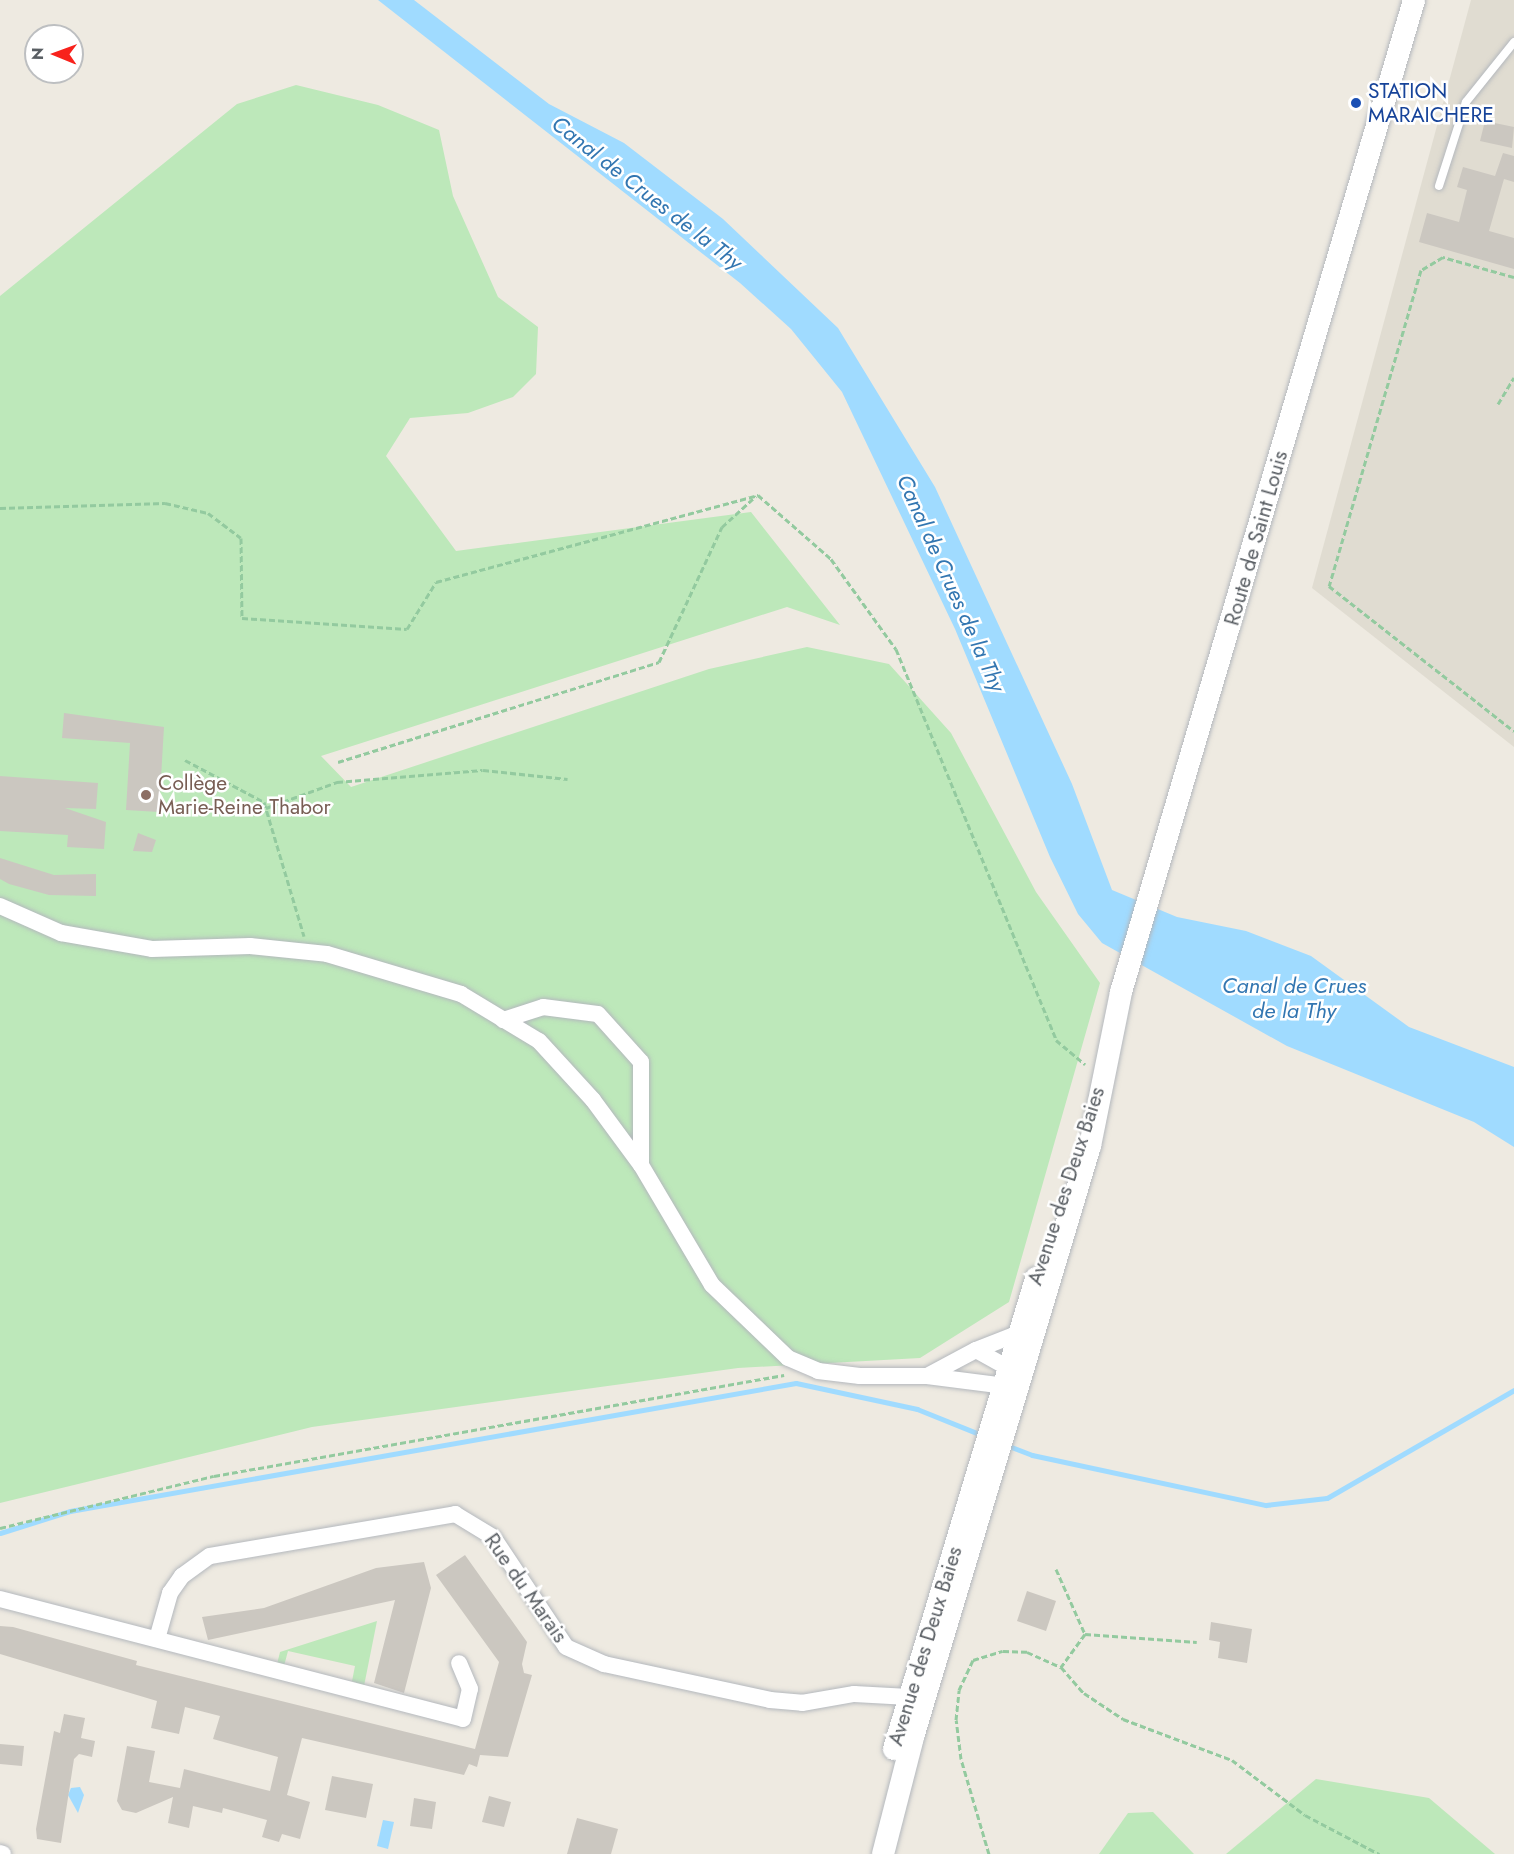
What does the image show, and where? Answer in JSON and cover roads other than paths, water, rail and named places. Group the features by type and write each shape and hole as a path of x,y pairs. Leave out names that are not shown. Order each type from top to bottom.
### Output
{"main road":[{"name":"Route de Saint Louis","path":"1101,1077 1122,992 1414,0"},
{"name":"Avenue des Deux Baies","path":"883,1854 913,1737 1004,1414 1019,1333 1101,1077"},
{"name":"Avenue des Deux Baies","path":"1011,1381 1090,1146 1101,1077"},
{"name":"Avenue des Deux Baies","path":"869,1854 909,1697 990,1460"}],"street":[{"path":"0,906 61,933 152,949 250,946 309,952 461,994 539,1041 593,1100 641,1165 712,1285 788,1358 818,1371 860,1376 927,1376 1011,1381"},
{"path":"503,1020 543,1007 598,1014 640,1062 641,1165"},
{"path":"927,1376 976,1350 1019,1333"},
{"path":"976,1350 1011,1381"},
{"name":"Rue du Marais","path":"157,1640 170,1593 182,1576 210,1556 455,1514 493,1537 566,1647 604,1664 770,1700 802,1703 854,1694 909,1697"},
{"path":"0,1599 463,1719 471,1689 459,1663"}],"lane":[{"path":"1439,186 1466,102 1514,42"}],"water":[{"name":"Canal de Crues de la Thy","path":"378,0 414,0 549,104 624,143 723,219 838,328 935,487 1072,784 1112,890 1177,917 1246,931 1311,956 1409,1027 1514,1067 1514,1147 1474,1122 1287,1046 1102,943 1078,914 1050,857 955,629 842,392 791,329 740,283"},
{"path":"80,1787 84,1795 78,1813 68,1795 71,1788"},
{"path":"383,1820 394,1822 388,1849 377,1846"}],"waterway":[{"path":"0,1533 70,1511 796,1383 917,1409 984,1436"},
{"path":"1006,1445 1032,1455 1266,1505 1327,1498 1514,1390"}],"place":[{"name":"STATION MARAICHERE","path":"1356,103"},
{"name":"Collège Marie-Reine Thabor","path":"146,795"}]}
